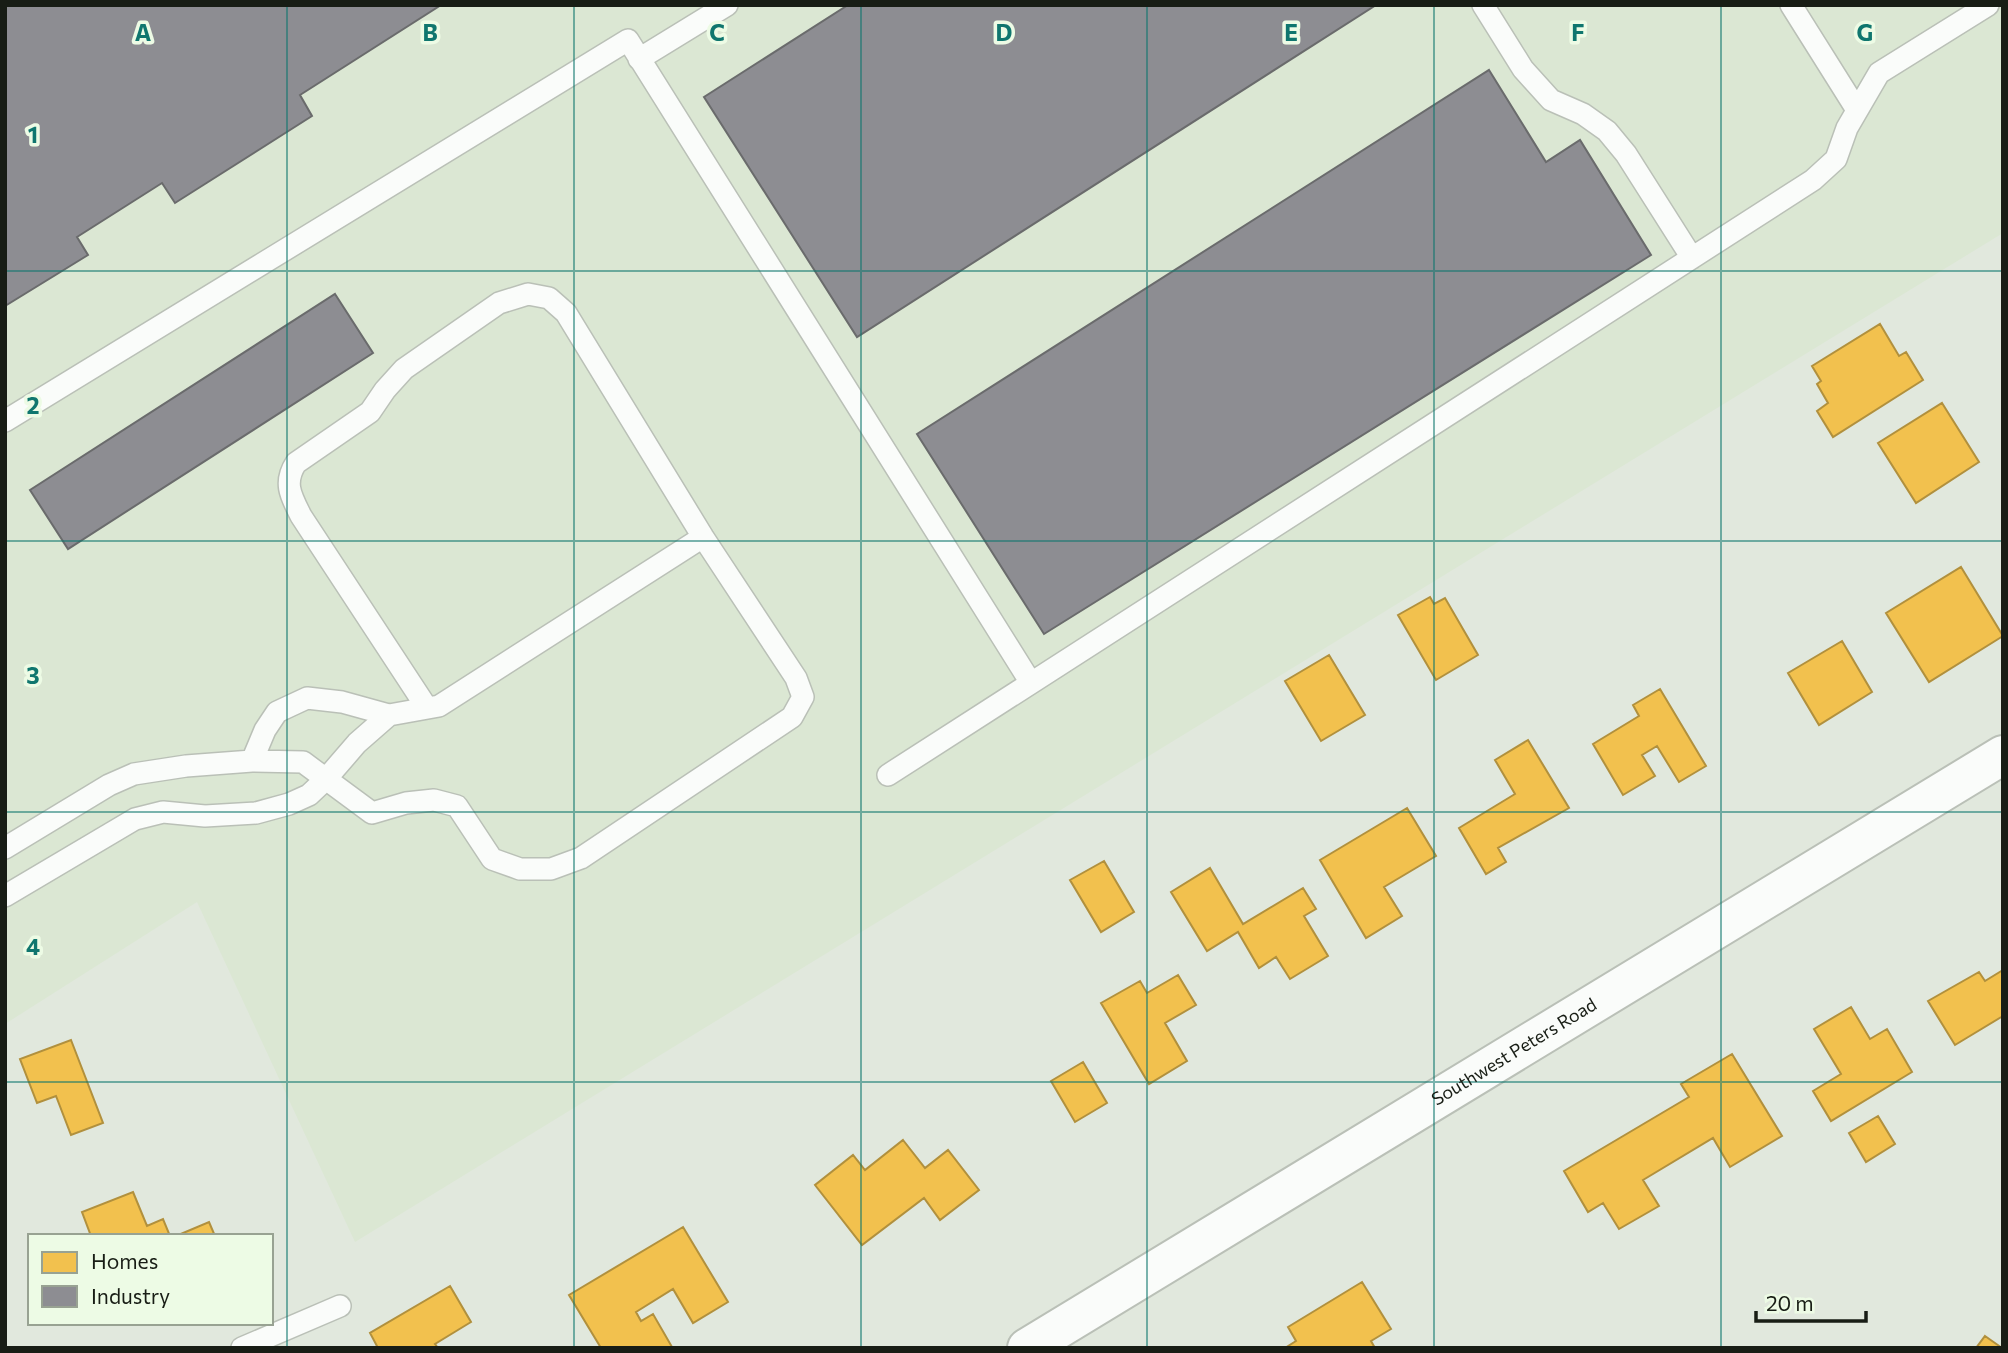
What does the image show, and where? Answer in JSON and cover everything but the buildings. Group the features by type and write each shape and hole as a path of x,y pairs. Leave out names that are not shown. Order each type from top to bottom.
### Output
{"street":[{"name":"Southwest Peters Road","path":"1027,1348 2003,755"}],"lane":[{"path":"639,59 727,5"},
{"path":"1483,5 1523,69 1552,100 1583,114 1607,131 1626,154 1692,258"},
{"path":"1791,5 1857,110"},
{"path":"888,775 1813,180 1836,159 1847,128 1879,73 1988,5"},
{"path":"5,421 628,40 1031,683"},
{"path":"5,848 109,785 134,774 186,766 253,761 303,762 372,813 406,803 434,800 457,806 492,859 520,869 551,869 581,858 792,716 803,697 796,678 703,537 566,313 549,298 528,295 499,303 404,369 370,412 296,463 289,474 291,495 301,516 426,708"},
{"path":"253,761 265,730 277,712 307,698 342,702 389,715 439,706 703,537"},
{"path":"5,896 135,819 163,812 205,816 256,813 309,795 357,743 389,715"},
{"path":"242,1348 340,1306"}],"shaded area":[{"path":"5,5 2003,5 2003,233 355,1242 197,902 5,1024"}]}
